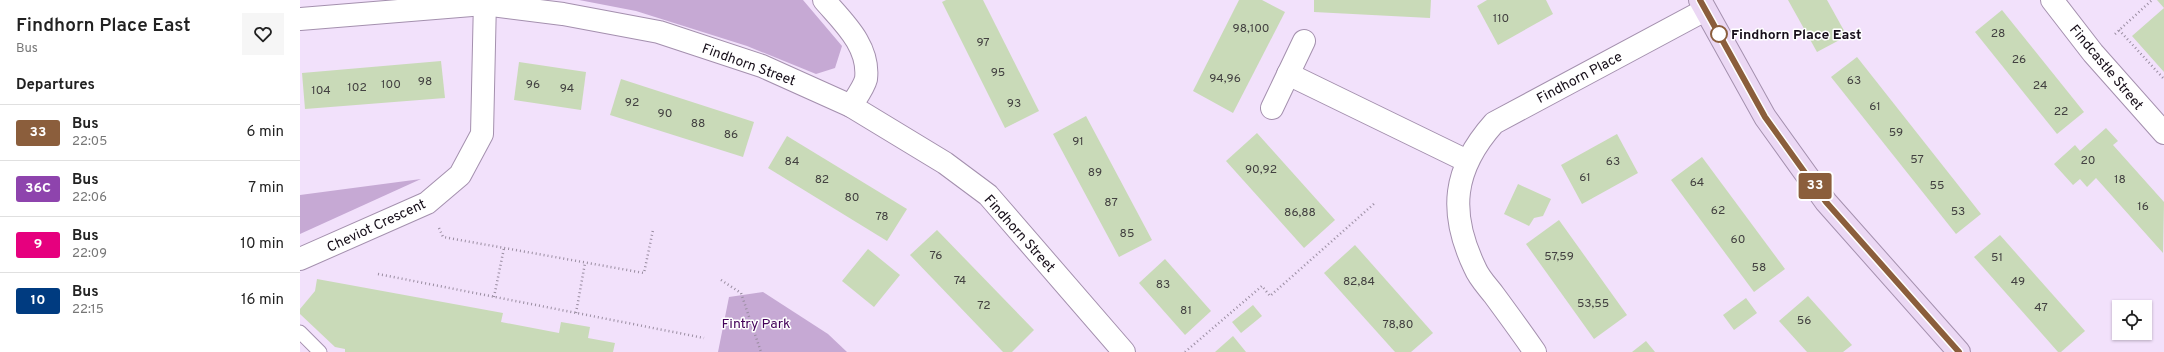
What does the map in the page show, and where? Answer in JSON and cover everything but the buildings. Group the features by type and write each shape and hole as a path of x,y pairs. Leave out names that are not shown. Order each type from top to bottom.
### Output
{"street":[{"path":"824,0 854,35 866,58 866,80 852,106"},
{"name":"Findcastle Street","path":"2052,0 2093,53 2164,133"},
{"name":"Findhorn Street","path":"300,19 485,2 563,14 659,32 762,66 852,106 944,163 988,195 1124,352"},
{"name":"Cheviot Crescent","path":"300,259 427,203 460,175 482,134 485,2"},
{"path":"1702,5 1765,117 1826,202 1959,352"},
{"name":"Findhorn Place","path":"1535,352 1475,269 1461,232 1457,196 1467,161 1480,139 1494,123 1702,5"},
{"path":"1272,108 1304,42"},
{"path":"1288,74 1467,161"}],"lane":[{"path":"300,332 320,352"}],"path":[{"path":"2093,53 2152,0"},
{"path":"2119,30 2164,79"},
{"path":"1185,352 1262,286 1270,296 1376,202"},
{"path":"427,203 443,237 644,273 653,230"},
{"path":"494,297 504,248"},
{"path":"576,313 585,263"},
{"path":"378,274 704,338"},
{"path":"720,280 741,293 761,352"}],"green space":[{"path":"579,0 803,0 842,46 835,68 816,74 747,46 636,11"},
{"path":"421,179 300,234 300,195"},
{"name":"Fintry Park","path":"763,292 828,334 847,352 718,352 729,297"}],"bus line":[{"name":"33","path":"1700,0 1765,117 1826,202 1959,352"}],"place":[{"name":"Findhorn Place East","path":"1719,34"}]}
